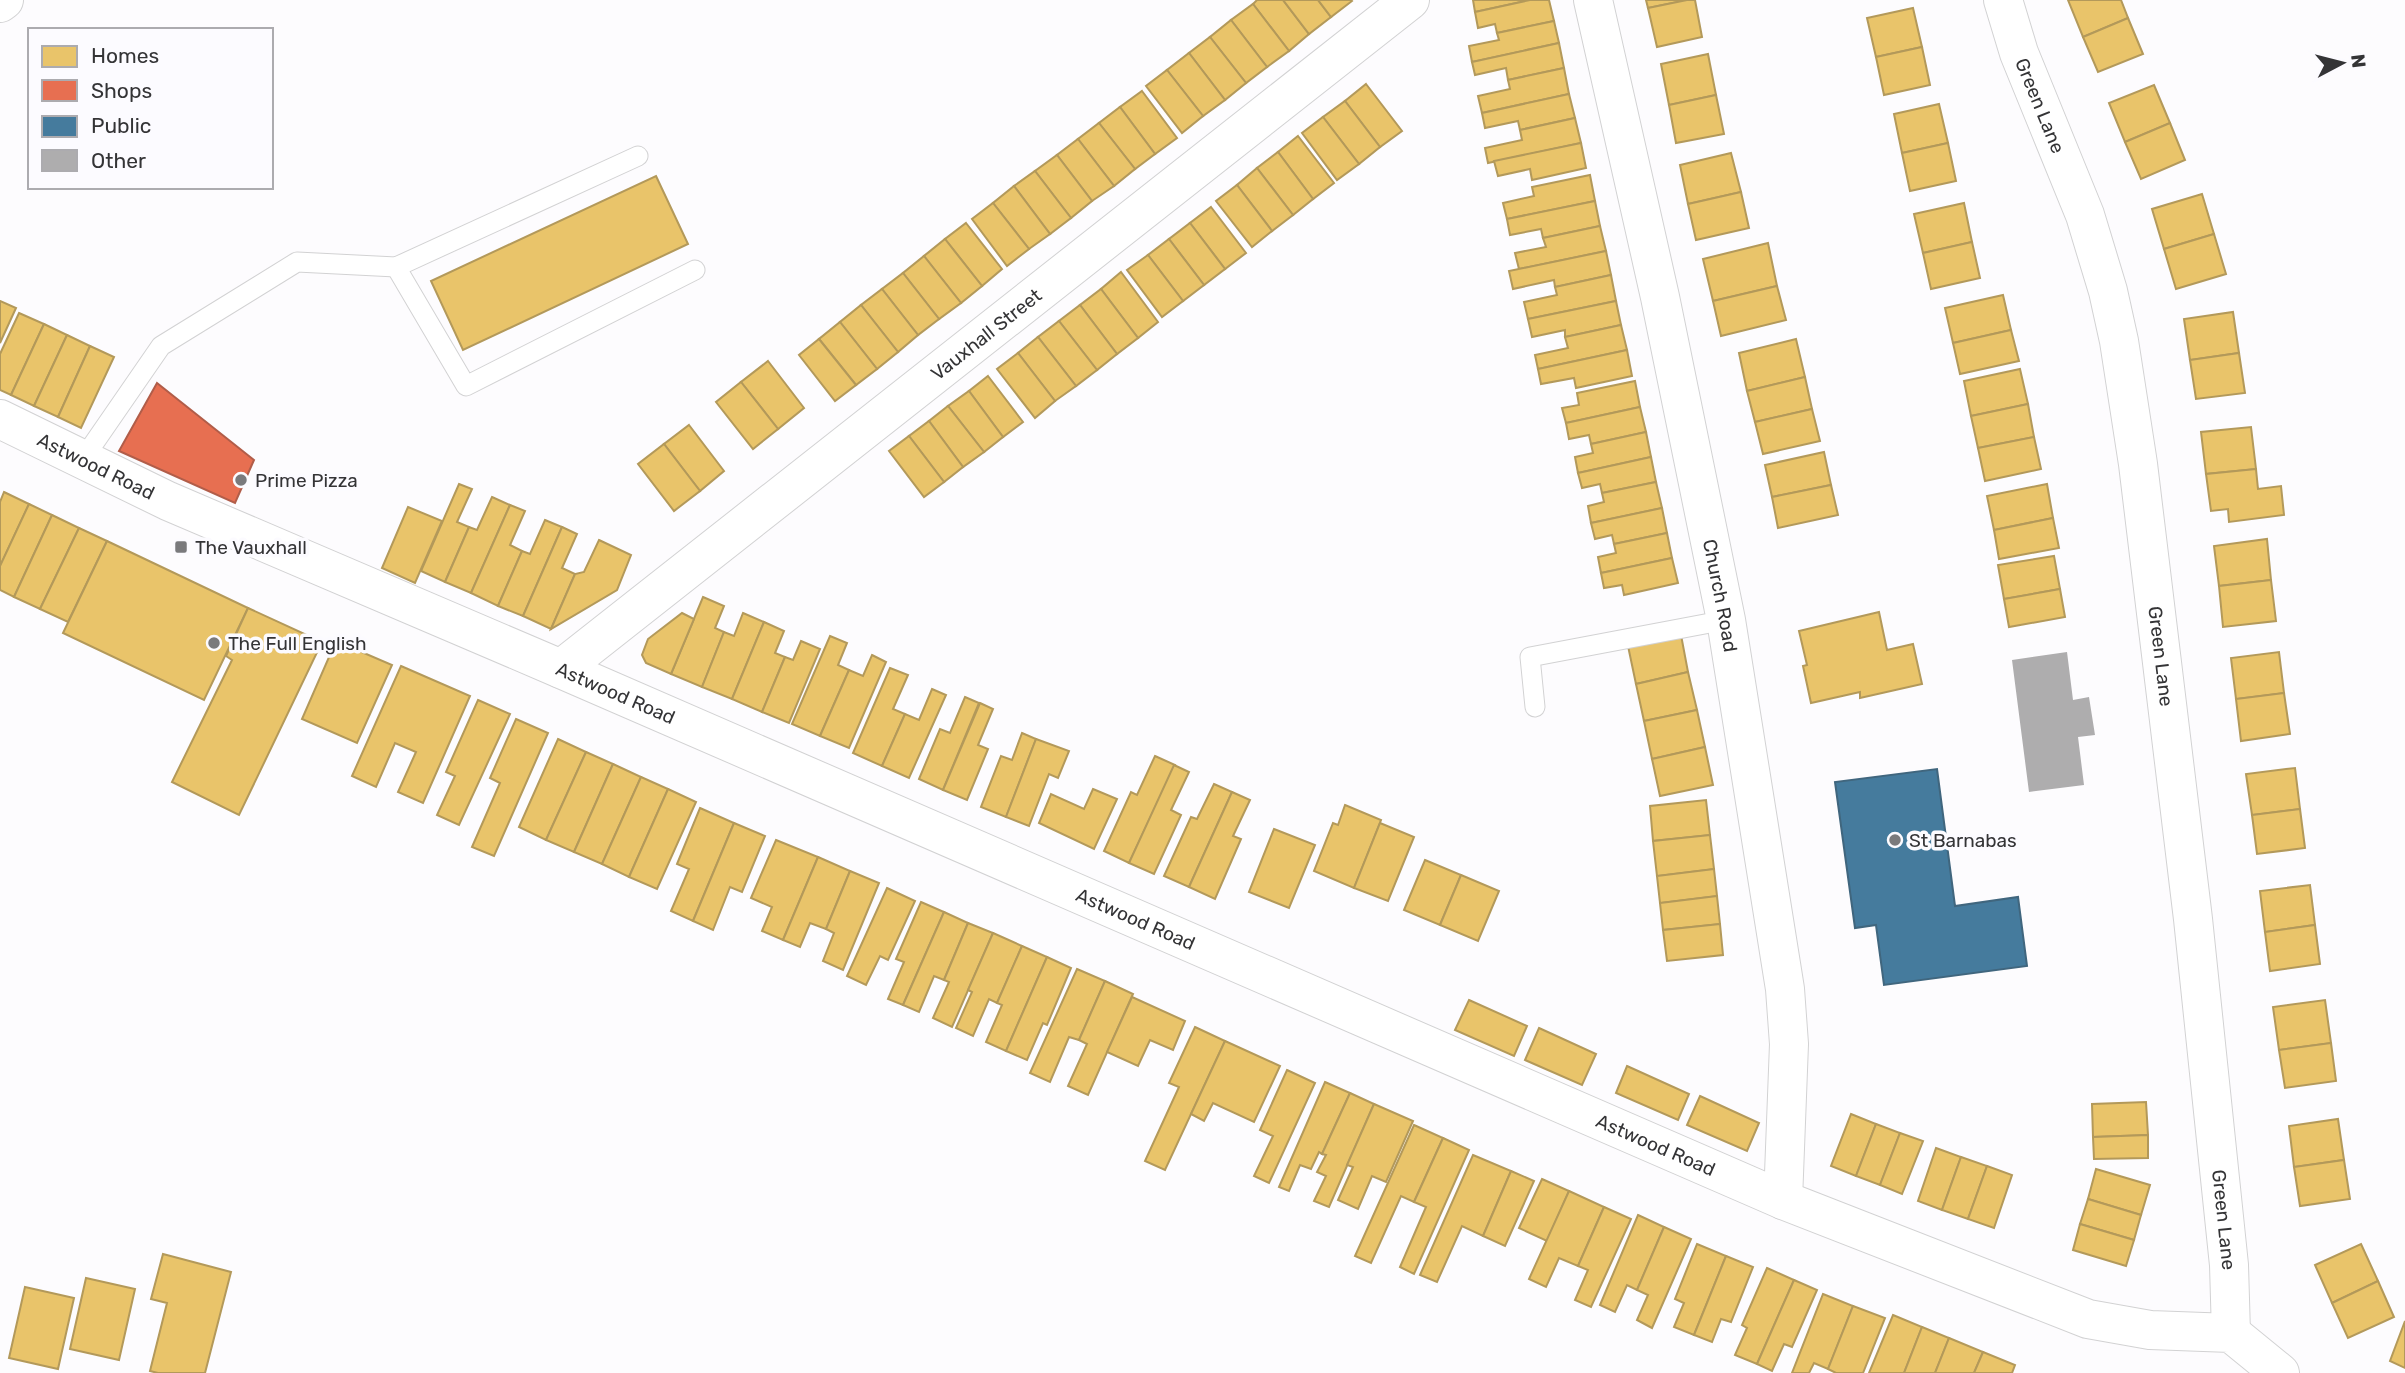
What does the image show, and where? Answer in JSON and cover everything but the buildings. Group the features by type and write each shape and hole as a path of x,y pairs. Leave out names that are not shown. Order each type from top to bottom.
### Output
{"street":[{"name":"Vauxhall Street","path":"561,668 1410,0"},
{"name":"Church Road","path":"1593,0 1660,297 1726,620 1785,989 1789,1044 1783,1200"},
{"name":"Green Lane","path":"2003,0 2019,53 2085,215 2108,291 2119,341 2138,464 2193,919 2229,1265 2231,1333"},
{"name":"Astwood Road","path":"0,419 168,501 561,668 1783,1200 2088,1319 2150,1330 2231,1333"},
{"path":"2231,1333 2280,1373"}],"lane":[{"path":"83,459 161,346 297,262 396,267 638,156"},
{"path":"396,267 466,386 695,271"},
{"path":"1535,707 1530,657 1726,620"}],"place":[{"name":"Prime Pizza","path":"241,480"},
{"name":"The Vauxhall","path":"181,547"},
{"name":"The Full English","path":"214,643"},
{"name":"St Barnabas","path":"1895,840"}]}
